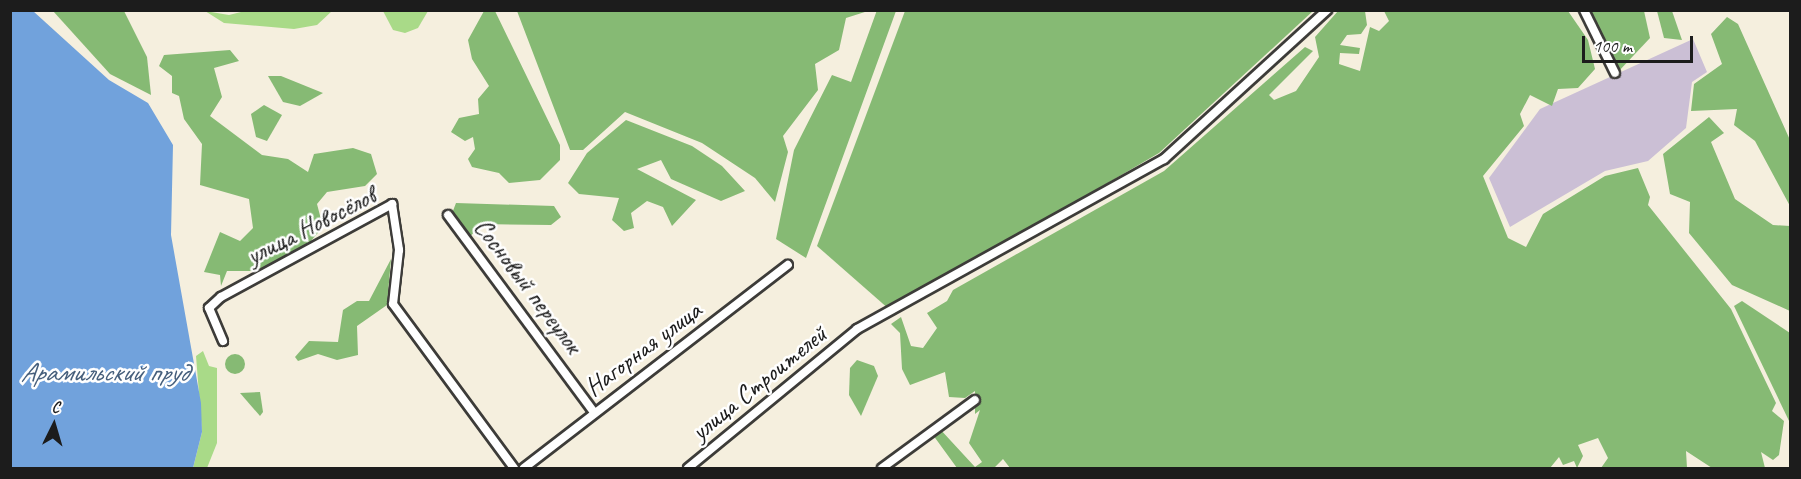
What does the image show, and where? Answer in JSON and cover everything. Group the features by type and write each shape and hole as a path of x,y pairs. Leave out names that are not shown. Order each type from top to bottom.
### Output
{"street":[{"name":"улица Строителей","path":"688,468 857,329 1164,159 1328,10"},
{"path":"1584,10 1615,73"},
{"name":"улица Новосёлов","path":"223,341 209,308 221,297 392,204 399,250 393,304 514,468"},
{"name":"Сосновый переулок","path":"448,215 594,412"},
{"name":"Нагорная улица","path":"524,468 788,265"},
{"path":"882,468 975,400"}],"shaded area":[{"path":"1693,39 1707,72 1692,82 1686,128 1648,161 1605,171 1510,227 1489,178 1540,109"}],"green space":[{"path":"249,10 332,11 317,25 294,29 224,23 205,11 229,15"},
{"path":"383,10 428,11 418,28 405,33 393,30"},
{"path":"877,10 896,11 806,258 776,239 794,150 832,75 851,82"},
{"path":"53,11 124,11 147,57 151,95 110,74"},
{"path":"484,11 495,11 560,145 560,160 540,180 509,183 499,173 472,167 468,159 475,149 473,137 465,141 451,132 459,118 479,114 478,99 489,86 472,59 468,40"},
{"path":"517,11 868,11 846,18 839,50 815,64 818,90 783,136 788,152 775,202 755,178 702,143 625,112 583,150 570,150"},
{"path":"905,11 1313,11 1159,153 890,310 817,246"},
{"path":"1338,11 1365,11 1367,25 1361,34 1347,35 1340,45 1360,48 1359,54 1340,53 1339,64 1360,71 1370,27 1379,31 1389,21 1384,11 1568,11 1588,40 1595,69 1578,88 1558,89 1552,106 1530,95 1520,114 1524,126 1483,176 1508,238 1526,247 1543,214 1605,176 1638,168 1650,197 1648,205 1731,309 1776,403 1772,411 1784,421 1779,455 1773,460 1761,452 1765,468 1712,468 1686,451 1687,468 1601,468 1608,458 1598,438 1578,445 1583,456 1577,468 1574,461 1563,465 1559,457 1550,468 1010,468 1003,459 994,468 957,468 933,435 939,428 975,467 982,462 969,443 980,410 975,414 975,391 965,398 949,397 945,372 910,385 902,369 900,333 891,324 901,317 911,346 923,348 937,328 927,313 947,301 953,290 1164,171 1305,47 1313,51 1269,95 1274,100 1296,91 1319,57 1315,37"},
{"path":"1591,11 1644,11 1650,38 1618,72"},
{"path":"1657,11 1672,11 1682,40 1664,38"},
{"path":"1727,17 1738,24 1790,140 1790,206 1755,141 1734,125 1737,109 1691,111 1694,84 1722,64 1711,34"},
{"path":"230,50 239,61 214,68 222,97 210,116 262,155 288,159 308,172 314,154 353,148 371,154 377,174 365,186 327,192 317,204 323,227 310,242 259,271 227,271 221,286 220,275 204,272 220,232 240,241 253,228 249,199 200,185 202,144 184,119 179,96 172,93 172,76 159,66 164,55"},
{"path":"268,76 281,76 323,93 300,106 283,102"},
{"path":"264,105 282,115 267,141 256,137 251,114"},
{"path":"1709,117 1724,133 1711,142 1735,199 1773,225 1790,226 1790,311 1732,285 1689,233 1690,202 1670,194 1663,154"},
{"path":"626,120 692,146 722,166 745,191 721,201 671,179 661,160 637,169 696,200 672,226 663,207 647,201 631,213 634,228 624,231 612,220 619,198 579,194 568,183 587,153"},
{"path":"456,203 554,206 561,217 551,225 481,224 469,238 451,216"},
{"path":"391,259 387,305 357,326 358,355 337,360 318,354 298,361 295,357 309,341 338,342 343,310 357,301 369,301"},
{"path":"1742,301 1790,333 1790,423 1734,306"},
{"path":"203,351 209,366 217,368 217,443 207,468 193,468 202,432 196,356"},
{"path":"235,354 242,357 245,364 242,371 235,374 228,371 225,364 228,357"},
{"path":"857,360 874,366 878,376 861,416 849,395 850,368"},
{"path":"260,392 263,412 260,416 240,393"}],"water":[{"name":"Арамильский пруд","path":"10,11 33,11 109,80 148,103 173,145 171,235 201,403 202,432 193,468 11,468"}]}
